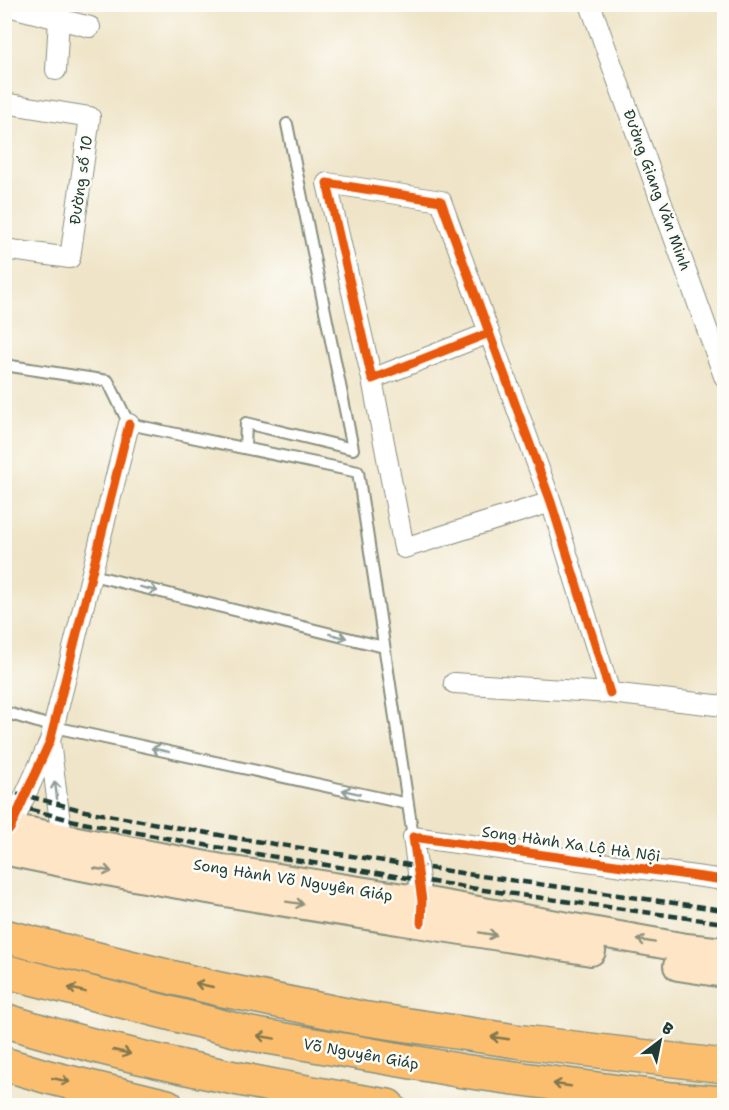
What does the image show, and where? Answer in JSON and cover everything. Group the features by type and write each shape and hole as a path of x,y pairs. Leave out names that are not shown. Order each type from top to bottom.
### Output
{"highway":[{"path":"4,936 219,989 361,1018 526,1042 724,1066"},
{"name":"Võ Nguyên Giáp","path":"4,971 251,1034 463,1071 672,1099 724,1103"},
{"path":"4,1020 98,1047 291,1090 388,1106"},
{"path":"4,1064 167,1106"}],"main road":[{"name":"Song Hành Võ Nguyên Giáp","path":"6,839 61,851 227,870 724,973"},
{"name":"Song Hành Võ Nguyên Giáp","path":"422,912 724,952"}],"street":[{"name":"Đường Giang Văn Minh","path":"590,4 724,376"},
{"path":"4,5 90,27"},
{"path":"56,70 59,18"},
{"name":"Đường số 10","path":"4,103 90,117 70,258 4,249"},
{"path":"551,502 404,548 372,379 327,183 441,201 551,502 610,693"},
{"path":"372,379 489,333"},
{"path":"6,839 52,734 129,424"},
{"path":"454,683 610,693 724,706"},
{"path":"52,734 61,851"},
{"path":"413,837 422,912"},
{"name":"Song Hành Xa Lộ Hà Nội","path":"413,837 724,880"}],"lane":[{"path":"245,447 246,423 353,449 287,124"},
{"path":"4,365 108,381 129,424 358,472 413,837"},
{"path":"92,575 384,647"},
{"path":"4,712 52,734 408,804"}],"railway":[{"path":"4,790 85,811 236,838 474,875 724,910"},
{"path":"4,803 83,823 238,851 477,889 724,923"}],"cycle path":[{"path":"489,333 372,379 327,183 441,201 551,502 610,693"},
{"path":"10,829 50,741 129,424"},
{"path":"421,923 422,901 413,837 724,880"}]}
